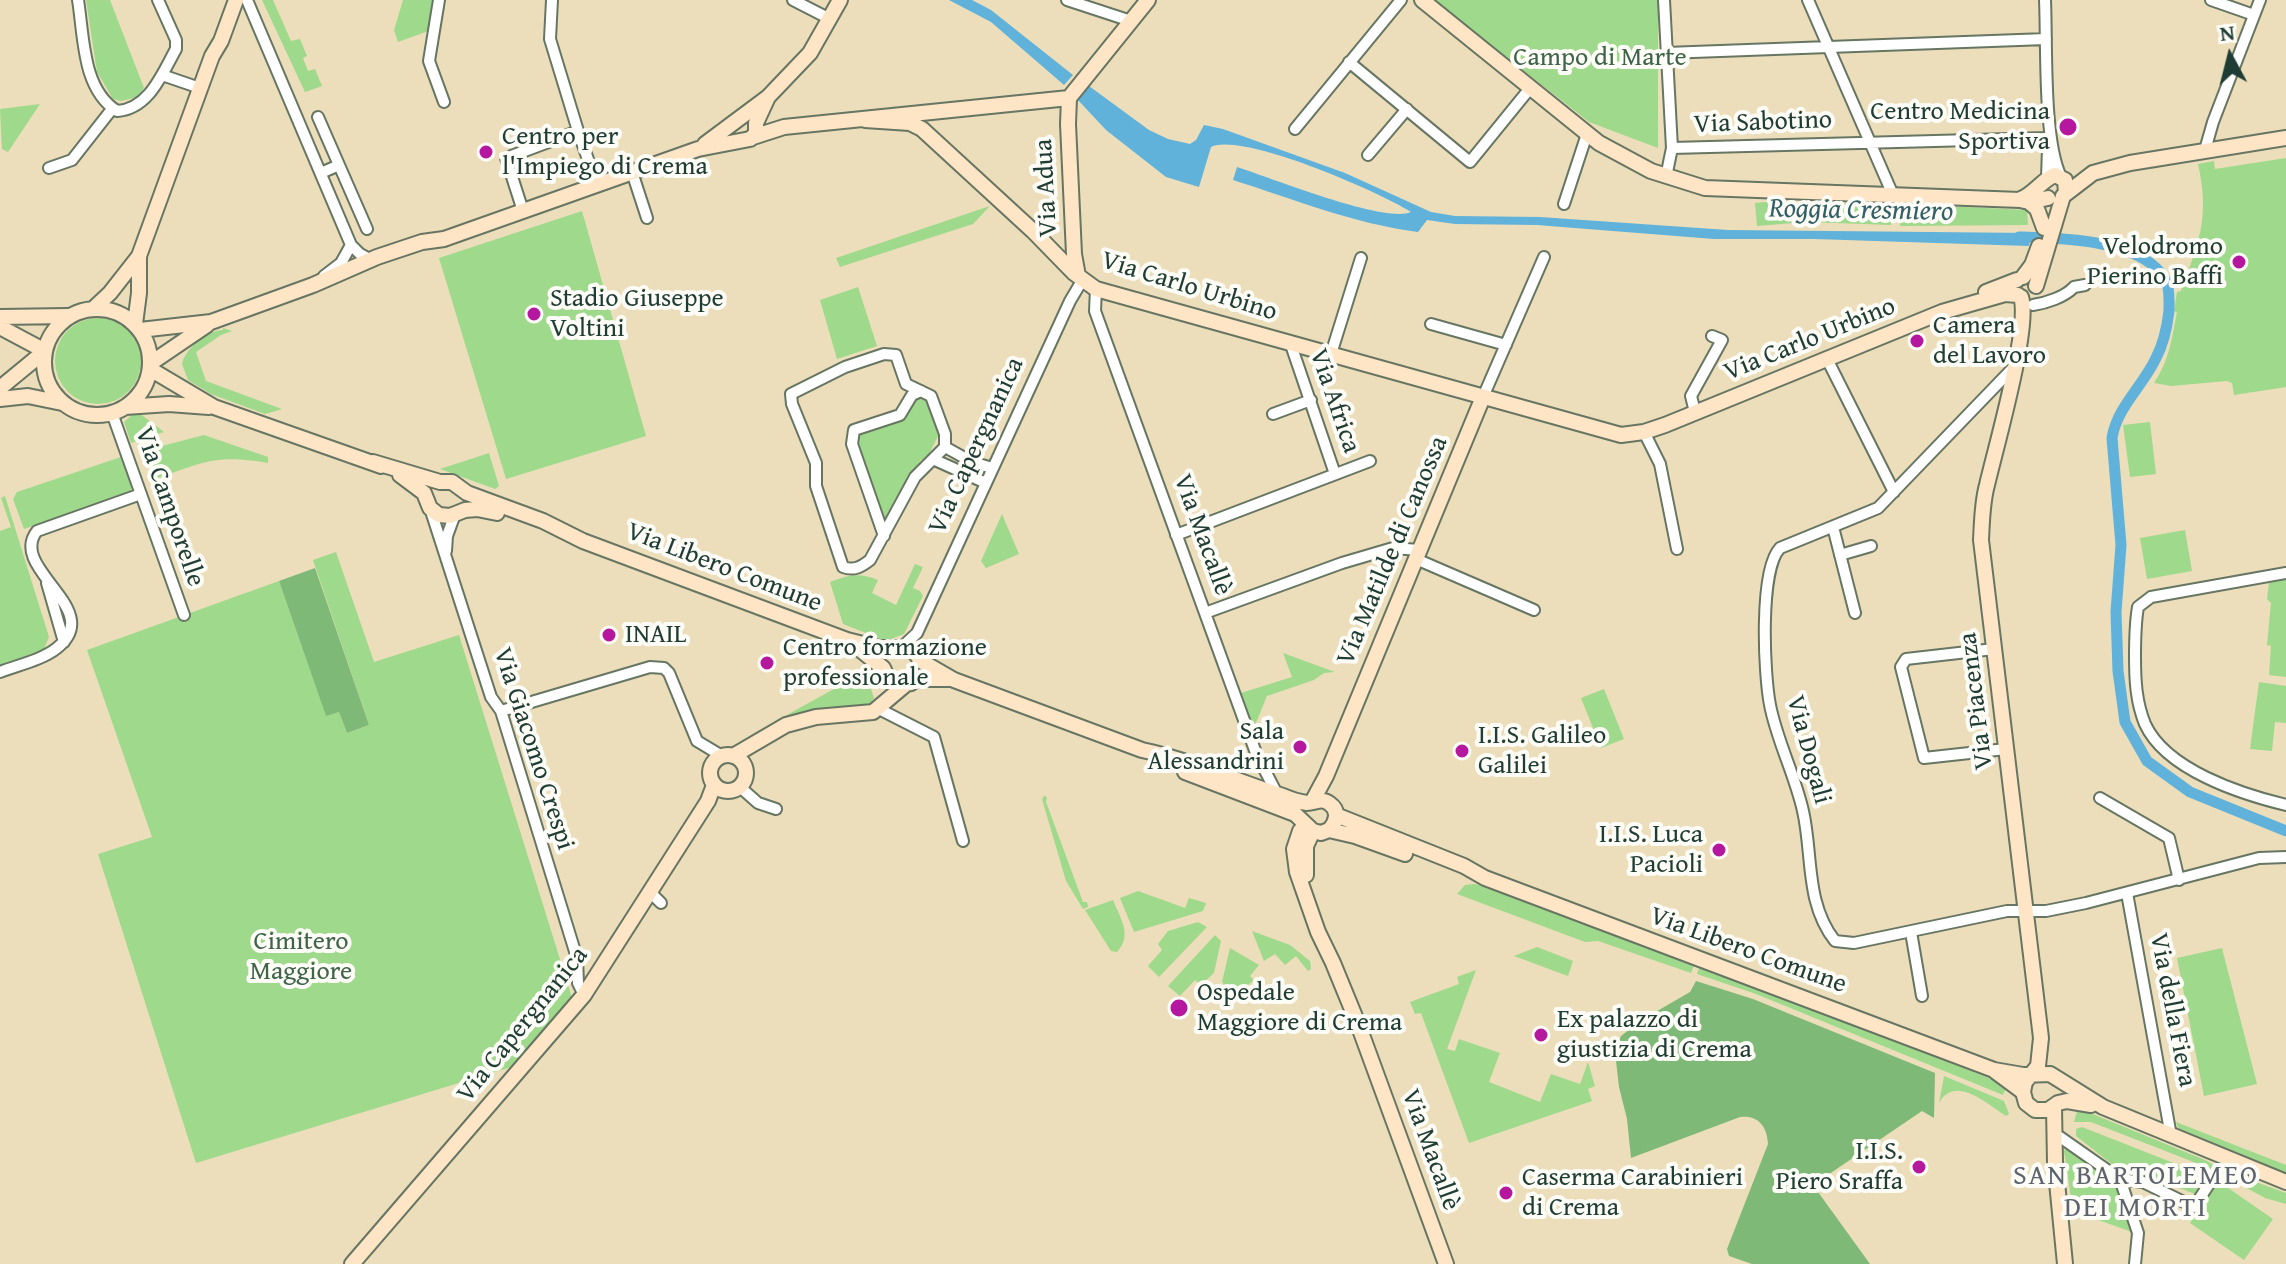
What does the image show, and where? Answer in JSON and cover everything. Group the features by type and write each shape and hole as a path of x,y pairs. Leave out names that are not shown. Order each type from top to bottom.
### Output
{"street":[{"path":"78,0 90,75 106,103 117,111 127,111 144,102 176,49 176,40 158,0"},
{"path":"212,56 212,37 225,0"},
{"path":"0,317 69,316 94,308 139,256 212,56 236,0"},
{"path":"247,0 351,245 371,260"},
{"path":"439,0 429,61 444,102"},
{"path":"552,0 550,39 597,185"},
{"path":"793,0 830,19"},
{"path":"698,149 768,97 810,53 840,0"},
{"path":"1067,0 1131,21"},
{"path":"150,366 211,322 422,242 444,239 750,133 895,114 1069,98 1148,0"},
{"path":"1295,129 1401,0"},
{"path":"1422,0 1599,143 1666,177 1705,188 2024,201 2093,173 2130,163 2286,138"},
{"path":"1664,0 1672,148 1666,177"},
{"path":"1808,0 1893,195"},
{"path":"2045,0 2055,188 2042,251 2032,265 2026,290 2043,303 2074,287 2085,285"},
{"path":"2211,0 2254,15"},
{"path":"2205,150 2260,0"},
{"path":"226,27 234,19 253,20"},
{"path":"1666,53 2046,39"},
{"path":"1349,62 1470,162 1531,87"},
{"path":"162,75 200,88"},
{"path":"750,133 768,97"},
{"name":"Via Adua","path":"1069,98 1074,239 1080,278"},
{"path":"1045,102 1059,109 1068,124"},
{"path":"49,168 72,160 112,109"},
{"path":"1368,155 1407,109"},
{"path":"865,120 904,123 922,129 937,111"},
{"path":"318,117 367,229"},
{"path":"738,120 751,118 750,133"},
{"path":"738,120 734,132 750,133"},
{"path":"2050,121 2047,138 2055,188"},
{"name":"Via Carlo Urbino","path":"922,129 1080,278 1096,289 1621,435 1644,432 1942,312 2026,290"},
{"path":"523,211 506,158 578,131"},
{"path":"1564,204 1587,134"},
{"name":"Via Sabotino","path":"1672,148 2047,138"},
{"path":"321,173 339,165"},
{"path":"632,172 647,218"},
{"path":"2024,201 2037,209 2048,228"},
{"path":"313,285 338,281 428,249 444,239"},
{"path":"1046,246 1066,247 1074,239"},
{"path":"313,285 341,263 351,245"},
{"path":"138,327 139,256"},
{"name":"Via Matilde di Canossa","path":"1316,802 1544,257"},
{"path":"1331,354 1361,258"},
{"name":"Via Capergnanica","path":"899,647 917,633 1080,278"},
{"name":"Via Macallè","path":"1096,289 1095,311 1256,753 1277,794"},
{"name":"Via Piacenza","path":"2026,290 2015,364 1983,509 1981,540 2041,1038 2034,1074"},
{"path":"0,399 28,396 88,414 119,410 137,397 146,384 150,366 148,346 138,327 123,315 94,308"},
{"path":"66,405 47,381 44,366 45,351 58,325 69,316"},
{"path":"138,327 211,322"},
{"path":"1431,324 1506,345"},
{"path":"0,327 45,351"},
{"name":"Via Carlo Urbino","path":"1695,412 1691,396 1722,340 1712,336"},
{"name":"Via Africa","path":"1290,342 1335,474"},
{"path":"0,388 45,351"},
{"path":"884,354 896,355 906,384 931,396 945,434 945,447 915,477 870,560 850,570 843,567 816,486 817,472 791,394 845,367 884,354"},
{"path":"1827,359 1894,492"},
{"name":"Via Dogali","path":"2015,364 1878,508 1780,548 1773,556 1764,599 1770,704 1803,812 1811,882 1828,932 1835,941 1845,944 2007,911 2046,911 2259,858 2286,857"},
{"name":"Via Libero Comune","path":"150,366 214,407 373,462 440,482 452,482 460,489 543,521 583,541"},
{"path":"884,536 852,444 854,430 900,415 912,395 921,391"},
{"path":"1273,414 1311,400"},
{"name":"Via Libero Comune","path":"119,410 169,404 214,407"},
{"name":"Via Camporelle","path":"119,410 141,494 184,615"},
{"path":"1644,432 1660,464 1677,549"},
{"path":"945,447 972,462 992,468"},
{"path":"935,460 986,483"},
{"name":"Via Africa","path":"1176,535 1370,461"},
{"name":"Via Libero Comune","path":"373,462 408,480 444,517 465,510 487,509 583,541 847,640 872,647 899,647 914,651 954,680 1142,750 1164,754 1277,794 1316,802"},
{"path":"429,502 433,487 440,482"},
{"path":"446,553 447,536 462,505 460,489"},
{"path":"0,672 55,651 64,642 46,579 32,551 32,537 37,531 141,494"},
{"name":"Via Giacomo Crespi","path":"429,502 491,697 501,711 577,958 578,983 584,995"},
{"path":"1833,527 1855,613"},
{"path":"1840,555 1871,546"},
{"path":"1205,613 1342,563 1393,548 1417,555 1534,610"},
{"path":"2286,573 2151,597 2138,607 2135,677 2138,704 2146,726 2155,740 2175,758 2243,795 2286,805"},
{"name":"Via Capergnanica","path":"917,633 920,658"},
{"name":"Via Libero Comune","path":"847,640 884,671 893,683 954,680"},
{"path":"879,709 885,686 886,656 899,647"},
{"path":"1994,649 1906,659 1901,667 1924,758 2006,749"},
{"path":"879,709 920,674 920,658"},
{"path":"501,711 650,667 664,668 669,673 697,741 732,758"},
{"path":"879,709 934,737 963,841"},
{"name":"Via Capergnanica","path":"352,1264 584,995 656,898 717,787 710,769 786,725 816,717 867,714 879,709"},
{"name":"Via Libero Comune","path":"1142,750 1161,763 1280,808 1321,833 1329,830 1355,836 1461,874 1485,878"},
{"name":"Via Capergnanica","path":"732,758 746,774 740,787"},
{"path":"717,787 730,791 740,787 758,803 776,809"},
{"path":"2100,798 2169,838 2179,880"},
{"path":"1307,825 1305,810 1316,802 1333,807 1336,815 1329,830"},
{"name":"Via Libero Comune","path":"1336,815 1464,866 1485,878 1994,1070 2044,1072 2103,1107 2286,1182"},
{"name":"Via Macallè","path":"1307,825 1294,849 1297,872 1446,1264"},
{"name":"Via della Fiera","path":"2127,893 2166,1094 2171,1136"},
{"path":"1911,932 1922,996"},
{"path":"577,958 583,966 598,975"},
{"name":"Via Piacenza","path":"2041,1038 2056,1078"},
{"name":"Via Libero Comune","path":"1994,1070 2023,1092 2026,1103 2035,1110 2042,1111 2072,1101 2103,1107"},
{"path":"2023,1092 2025,1082 2034,1074"},
{"path":"2056,1078 2062,1091 2056,1105 2055,1162 2065,1264"},
{"path":"2035,1110 2042,1119 2055,1162"},
{"path":"2055,1137 2060,1137 2120,1179 2143,1182 2194,1207 2215,1175"},
{"path":"2120,1179 2138,1233 2135,1264"}],"green space":[{"path":"86,0 110,0 144,88 138,97 121,101 113,99 97,72"},
{"path":"262,0 273,0 291,41 300,39 307,56 303,58 308,71 315,69 322,86 305,92"},
{"path":"403,0 435,0 431,30 398,42 394,30"},
{"name":"Campo di Marte","path":"1434,0 1658,0 1658,148 1589,122"},
{"path":"40,104 8,152 2,149 0,109"},
{"name":"Velodromo Pierino Baffi","path":"2286,158 2286,387 2234,395 2232,383 2227,381 2171,386 2154,383 2169,349 2177,312 2174,311 2177,292 2181,291 2201,229 2203,200 2198,164 2214,161 2215,169"},
{"path":"1755,203 1891,204 1891,225 1806,222 1757,226"},
{"path":"1902,204 2027,210 2028,225 1900,226"},
{"path":"990,206 973,224 840,267 836,258"},
{"name":"Stadio Giuseppe Voltini","path":"582,211 646,436 506,479 439,258"},
{"path":"858,287 877,346 837,359 820,300"},
{"path":"98,318 114,322 128,331 137,345 141,361 137,377 128,391 114,400 98,404 82,400 68,391 59,377 55,361 59,345 68,331 82,322"},
{"path":"223,328 232,331 196,352 206,381 282,409 265,414 211,394 188,380 182,364 188,352 205,337"},
{"path":"925,396 939,434 889,519 885,519 878,513 855,437 857,432 901,418 913,401"},
{"path":"134,413 139,413 164,432 131,443 124,422"},
{"path":"2150,422 2156,474 2130,477 2123,425"},
{"path":"204,435 268,457 268,463 236,459 210,461 152,478 143,451"},
{"path":"489,453 499,486 495,489 440,469"},
{"path":"121,457 132,487 130,491 24,529 13,499 17,492"},
{"path":"5,496 49,637 44,649 0,666 0,531 11,527 1,498"},
{"path":"1002,514 1019,554 986,568 981,561"},
{"path":"2185,530 2192,571 2147,579 2140,538"},
{"name":"Cimitero Maggiore","path":"336,552 374,662 459,635 573,1001 518,1065 196,1163 98,854 152,837 87,650 279,581 326,715 339,712 347,733 369,725 313,560"},
{"path":"915,564 923,567 913,588 923,596 904,634 886,641 843,624 830,582 854,575 878,580 872,593 896,605"},
{"path":"315,568 369,725 347,733 339,712 326,716 279,581"},
{"path":"2286,579 2286,677 2269,675 2271,646 2267,645 2271,603 2267,599 2269,583"},
{"path":"1283,653 1335,672 1324,673 1314,680 1267,696 1254,728 1241,693 1292,677"},
{"path":"861,674 867,677 874,698 869,705 817,710 776,721"},
{"path":"2259,682 2286,686 2286,723 2275,722 2272,751 2250,749"},
{"path":"1604,689 1624,739 1601,748 1581,698"},
{"path":"1047,797 1046,802 1083,902 1087,902 1088,907 1083,909 1066,881 1042,799"},
{"path":"1465,885 1494,888 1695,963 1691,973 1598,941 1585,942 1457,894"},
{"path":"1138,891 1185,908 1189,898 1206,903 1203,911 1134,932 1120,898"},
{"path":"1113,900 1125,933 1117,952 1111,951 1085,910"},
{"path":"1198,922 1207,927 1159,977 1148,966 1162,950 1158,944 1168,931"},
{"path":"1252,931 1290,945 1310,961 1311,969 1308,971 1296,956 1285,965 1275,954 1264,961"},
{"path":"1215,935 1221,941 1214,973 1201,985 1195,980 1180,996 1168,986"},
{"path":"1537,947 1573,961 1568,976 1514,956"},
{"path":"1230,948 1259,965 1250,976 1254,980 1237,995 1235,990 1230,992 1222,982"},
{"path":"2222,948 2257,1084 2204,1096 2177,958"},
{"path":"1700,965 2007,1085 2003,1095 1756,994 1697,974"},
{"path":"1476,970 1447,1049 1455,1051 1459,1039 1500,1053 1489,1082 1540,1102 1551,1074 1580,1084 1588,1062 1595,1086 1588,1089 1592,1101 1469,1143 1421,1013 1415,1014 1410,1002 1459,984 1457,977"},
{"path":"1696,981 1753,999 1935,1073 1934,1118 1922,1111 1813,1185 1870,1264 1752,1264 1729,1256 1727,1249 1768,1144 1766,1132 1757,1120 1740,1117 1631,1158 1615,1052 1621,1036 1640,1021 1690,992"},
{"path":"1944,1076 2004,1101 2009,1114 2006,1116 1981,1099 1962,1091 1946,1095 1939,1103"},
{"path":"2078,1108 2216,1166 2214,1170 2091,1122 2074,1122"},
{"path":"2176,1122 2286,1165 2286,1173 2178,1128"},
{"path":"2082,1127 2209,1177 2195,1194 2147,1176 2122,1172 2076,1136 2076,1129"},
{"path":"2066,1148 2118,1188 2132,1232 2073,1211"},
{"path":"2220,1169 2286,1193 2286,1204 2265,1198 2219,1173"},
{"path":"2218,1181 2273,1219 2244,1260 2190,1223"}],"water":[{"path":"949,0 972,0 991,10 1073,75 1064,85 991,22"},
{"name":"Roggia Cresmiero","path":"1089,86 1149,130 1168,139 1190,144 1196,140 1204,125 1223,129 1345,173 1431,212 1455,216 1540,217 1728,230 2031,233 2029,246 1714,239 1427,220 1418,232 1394,228 1324,210 1233,180 1237,167 1353,206 1397,214 1411,212 1311,166 1251,148 1211,147 1199,187 1166,177 1106,130 1077,99"}],"waterway":[{"name":"Roggia Cresmiero","path":"2019,237 2078,240 2121,249 2155,267 2166,281 2169,311 2163,341 2151,368 2119,416 2112,438 2121,545 2116,612 2118,671 2125,722 2147,761 2190,792 2286,831"}],"place":[{"name":"Centro Medicina Sportiva","path":"2068,127"},
{"name":"Centro per l'Impiego di Crema","path":"486,152"},
{"name":"Velodromo Pierino Baffi","path":"2239,262"},
{"name":"Stadio Giuseppe Voltini","path":"534,314"},
{"name":"Camera del Lavoro","path":"1917,341"},
{"name":"INAIL","path":"609,635"},
{"name":"Centro formazione professionale","path":"767,663"},
{"name":"Sala Alessandrini","path":"1300,747"},
{"name":"I.I.S. Galileo Galilei","path":"1462,751"},
{"name":"I.I.S. Luca Pacioli","path":"1719,850"},
{"name":"Ospedale Maggiore di Crema","path":"1179,1008"},
{"name":"Ex palazzo di giustizia di Crema","path":"1541,1035"},
{"name":"I.I.S. Piero Sraffa","path":"1919,1167"},
{"name":"Caserma Carabinieri di Crema","path":"1506,1193"}],"district":[{"name":"SAN BARTOLEMEO DEI MORTI","path":"2136,1193"}]}
